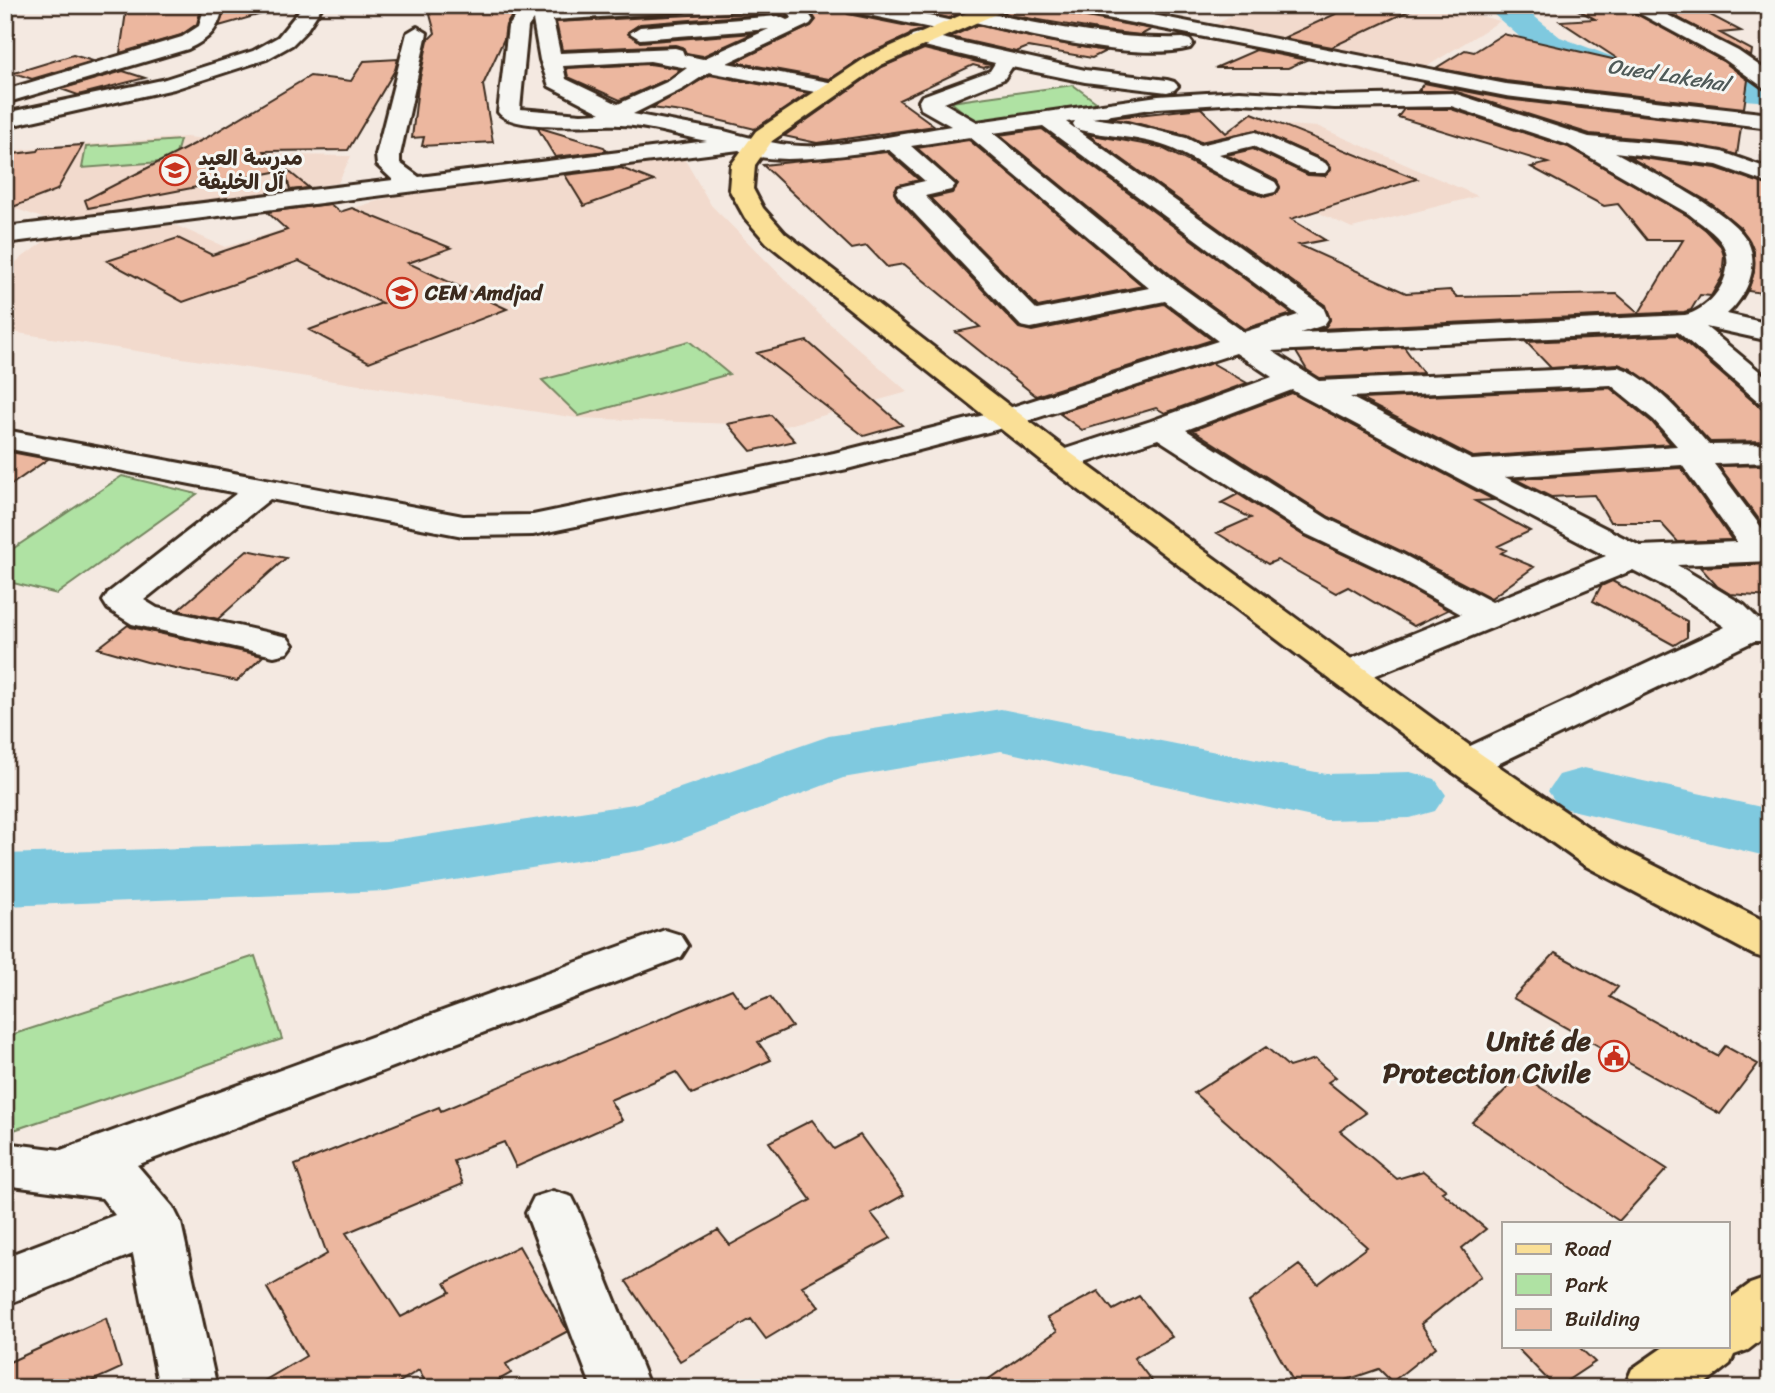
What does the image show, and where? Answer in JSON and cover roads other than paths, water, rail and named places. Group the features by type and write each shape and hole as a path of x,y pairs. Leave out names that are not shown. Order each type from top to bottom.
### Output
{"main road":[{"path":"974,16 874,61 748,145 739,173 747,208 776,238 1061,461 1467,763 1599,855 1770,944"},
{"path":"1730,1331 1770,1301"},
{"path":"1653,1388 1707,1348"}],"street":[{"path":"6,100 180,45 206,33 211,24 214,5"},
{"path":"5,120 167,85 260,55 285,41 299,27 314,5"},
{"path":"683,5 628,10 547,9 528,14 518,27 509,112 513,115 581,121 620,116 659,85 733,52 798,13"},
{"path":"849,5 974,16 1117,44 1152,46 1237,40"},
{"path":"1071,5 1237,40 1764,137"},
{"path":"1633,5 1768,74"},
{"path":"547,9 550,60 556,82 620,116 690,129 748,145 816,153 1158,102 1240,96 1335,102 1451,99 1577,140 1722,159 1770,177"},
{"path":"628,10 640,33 659,85"},
{"path":"1173,27 1205,10"},
{"path":"640,33 798,13"},
{"path":"414,186 388,165 388,155 416,33"},
{"path":"919,39 1085,76 1147,85 1451,99 1601,112 1764,137"},
{"path":"550,60 733,52"},
{"path":"649,55 831,89"},
{"path":"1007,60 997,75 929,104 970,130 978,132 1170,292 1241,345 1304,384 1684,583 1759,630"},
{"path":"631,82 659,85"},
{"path":"565,88 604,85"},
{"path":"6,100 47,113"},
{"path":"1049,120 1126,130 1178,144 1266,187"},
{"path":"5,439 463,526 533,525 836,462 1007,418 1241,345 1314,319 1313,313 1049,120"},
{"path":"1722,159 1764,137"},
{"path":"1196,153 1256,139 1317,168"},
{"path":"1577,140 1698,209 1736,244 1740,273 1706,314"},
{"path":"892,141 943,185 908,192 1031,320 1170,292"},
{"path":"5,235 748,145"},
{"path":"1241,345 1706,314 1770,307"},
{"path":"1706,314 1770,333"},
{"path":"1706,314 1770,396"},
{"path":"1061,461 1304,384 1618,376 1665,414 1765,551"},
{"path":"1162,428 1316,526 1390,561 1489,615"},
{"path":"1471,470 1696,455 1770,453"},
{"path":"264,488 121,601 145,616 274,645"},
{"path":"1346,674 1635,557 1765,551"},
{"path":"1467,763 1759,630"},
{"path":"60,1173 666,946"},
{"path":"5,1164 117,1179 154,1223 188,1388"},
{"path":"552,1213 621,1388"},
{"path":"5,1281 154,1223"}],"waterway":[{"name":"Oued Lakehal","path":"1499,5 1548,44 1605,66 1731,88 1770,91"},
{"path":"5,880 386,866 645,826 829,758 1001,730 1326,797 1410,795"},
{"path":"1584,791 1770,833"}],"place":[{"name":"مدرسة العيد آل الخليفة","path":"175,170"},
{"name":"CEM Amdjad","path":"402,293"},
{"name":"Unité de Protection Civile","path":"1614,1056"}]}
